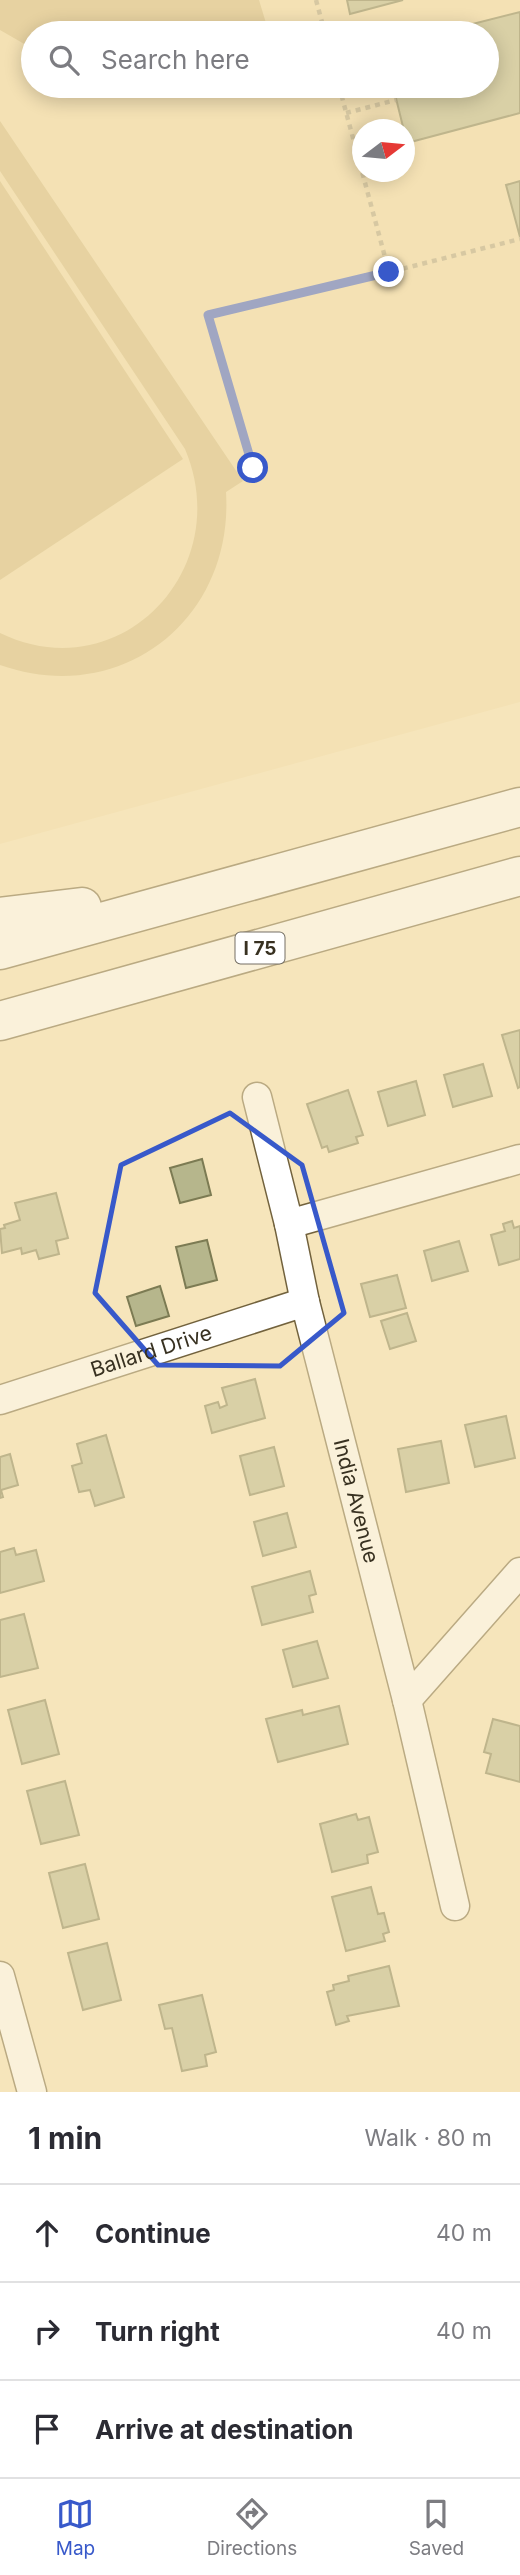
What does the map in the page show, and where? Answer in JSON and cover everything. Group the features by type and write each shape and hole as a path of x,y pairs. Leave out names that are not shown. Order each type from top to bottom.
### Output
{"highway":[{"path":"0,950 520,807"},
{"name":"I 75","path":"0,1021 520,876"},
{"path":"0,917 223,888"}],"street":[{"name":"India Avenue","path":"257,1097 289,1224 304,1302 407,1700 455,1906"},
{"path":"289,1224 520,1159"},
{"name":"Ballard Drive","path":"0,1400 304,1302"},
{"path":"407,1700 520,1572"},
{"path":"0,1976 32,2092"}],"path":[{"path":"316,0 322,21"},
{"path":"342,98 389,272"},
{"path":"346,113 396,100"},
{"path":"253,468 208,315 520,239"}],"highlighted area":[{"path":"230,1113 302,1165 344,1313 280,1366 158,1365 95,1293 121,1165"}],"shaded area":[{"path":"0,0 520,0 520,702 0,844"},
{"path":"0,0 259,0 265,21 21,21 21,42 0,30"},
{"path":"0,121 243,481 226,492 224,538 211,579 190,614 162,642 127,663 88,674 45,675 0,665 0,633 44,647 87,646 125,632 157,608 181,575 194,537 197,494 185,449 0,171"},
{"path":"0,181 183,459 0,580"}],"building":[{"path":"347,0 403,0 350,14"},
{"path":"520,12 520,113 415,141 415,119 401,119 396,98 499,98 499,21 484,21"},
{"path":"520,181 520,237 506,185"},
{"path":"520,1030 520,1087 518,1088 502,1035"},
{"path":"483,1064 492,1096 453,1107 444,1075"},
{"path":"416,1081 425,1115 388,1126 378,1092"},
{"path":"348,1090 363,1135 356,1137 358,1143 329,1152 327,1146 322,1148 307,1104"},
{"path":"202,1159 211,1195 180,1203 170,1168"},
{"path":"56,1193 68,1238 56,1241 59,1254 39,1259 36,1250 22,1254 21,1248 2,1253 0,1229 20,1220 15,1203"},
{"path":"512,1221 514,1228 520,1226 520,1259 499,1265 491,1235 505,1231 503,1224"},
{"path":"207,1240 217,1280 186,1288 176,1247"},
{"path":"459,1241 468,1271 432,1281 424,1251"},
{"path":"397,1275 406,1308 370,1317 361,1284"},
{"path":"160,1286 169,1316 136,1326 127,1297"},
{"path":"407,1313 416,1341 390,1349 381,1321"},
{"path":"255,1379 265,1418 212,1433 205,1406 218,1402 220,1408 227,1405 222,1388"},
{"path":"506,1416 515,1458 475,1467 465,1425"},
{"path":"106,1435 124,1497 95,1506 90,1490 79,1492 72,1466 82,1463 77,1444"},
{"path":"441,1441 449,1483 406,1492 398,1449"},
{"path":"274,1447 284,1486 250,1495 240,1456"},
{"path":"10,1454 18,1485 1,1490 3,1497 0,1498 0,1457"},
{"path":"287,1513 296,1547 263,1556 254,1522"},
{"path":"14,1548 16,1555 36,1550 44,1581 0,1593 0,1552"},
{"path":"310,1571 316,1594 309,1596 313,1612 262,1625 252,1587"},
{"path":"24,1614 38,1668 0,1677 0,1620"},
{"path":"317,1641 328,1678 293,1687 283,1650"},
{"path":"45,1700 59,1754 22,1764 8,1710"},
{"path":"339,1706 348,1744 278,1762 266,1719 302,1710 303,1715"},
{"path":"493,1719 520,1726 520,1782 486,1773 491,1754 484,1752"},
{"path":"65,1781 79,1835 41,1844 27,1791"},
{"path":"356,1814 358,1820 369,1817 378,1852 367,1855 368,1863 332,1872 320,1824"},
{"path":"85,1864 99,1919 63,1928 49,1873"},
{"path":"371,1887 378,1914 384,1913 389,1932 383,1934 385,1941 346,1951 332,1897"},
{"path":"107,1943 121,2000 83,2010 68,1953"},
{"path":"389,1966 399,2006 347,2016 349,2021 336,2025 327,1992 334,1990 333,1985 349,1981 348,1976"},
{"path":"202,1995 216,2052 205,2055 207,2066 182,2071 172,2028 165,2029 159,2005"}],"route":[{"path":"253,468 208,315 389,272"}]}
